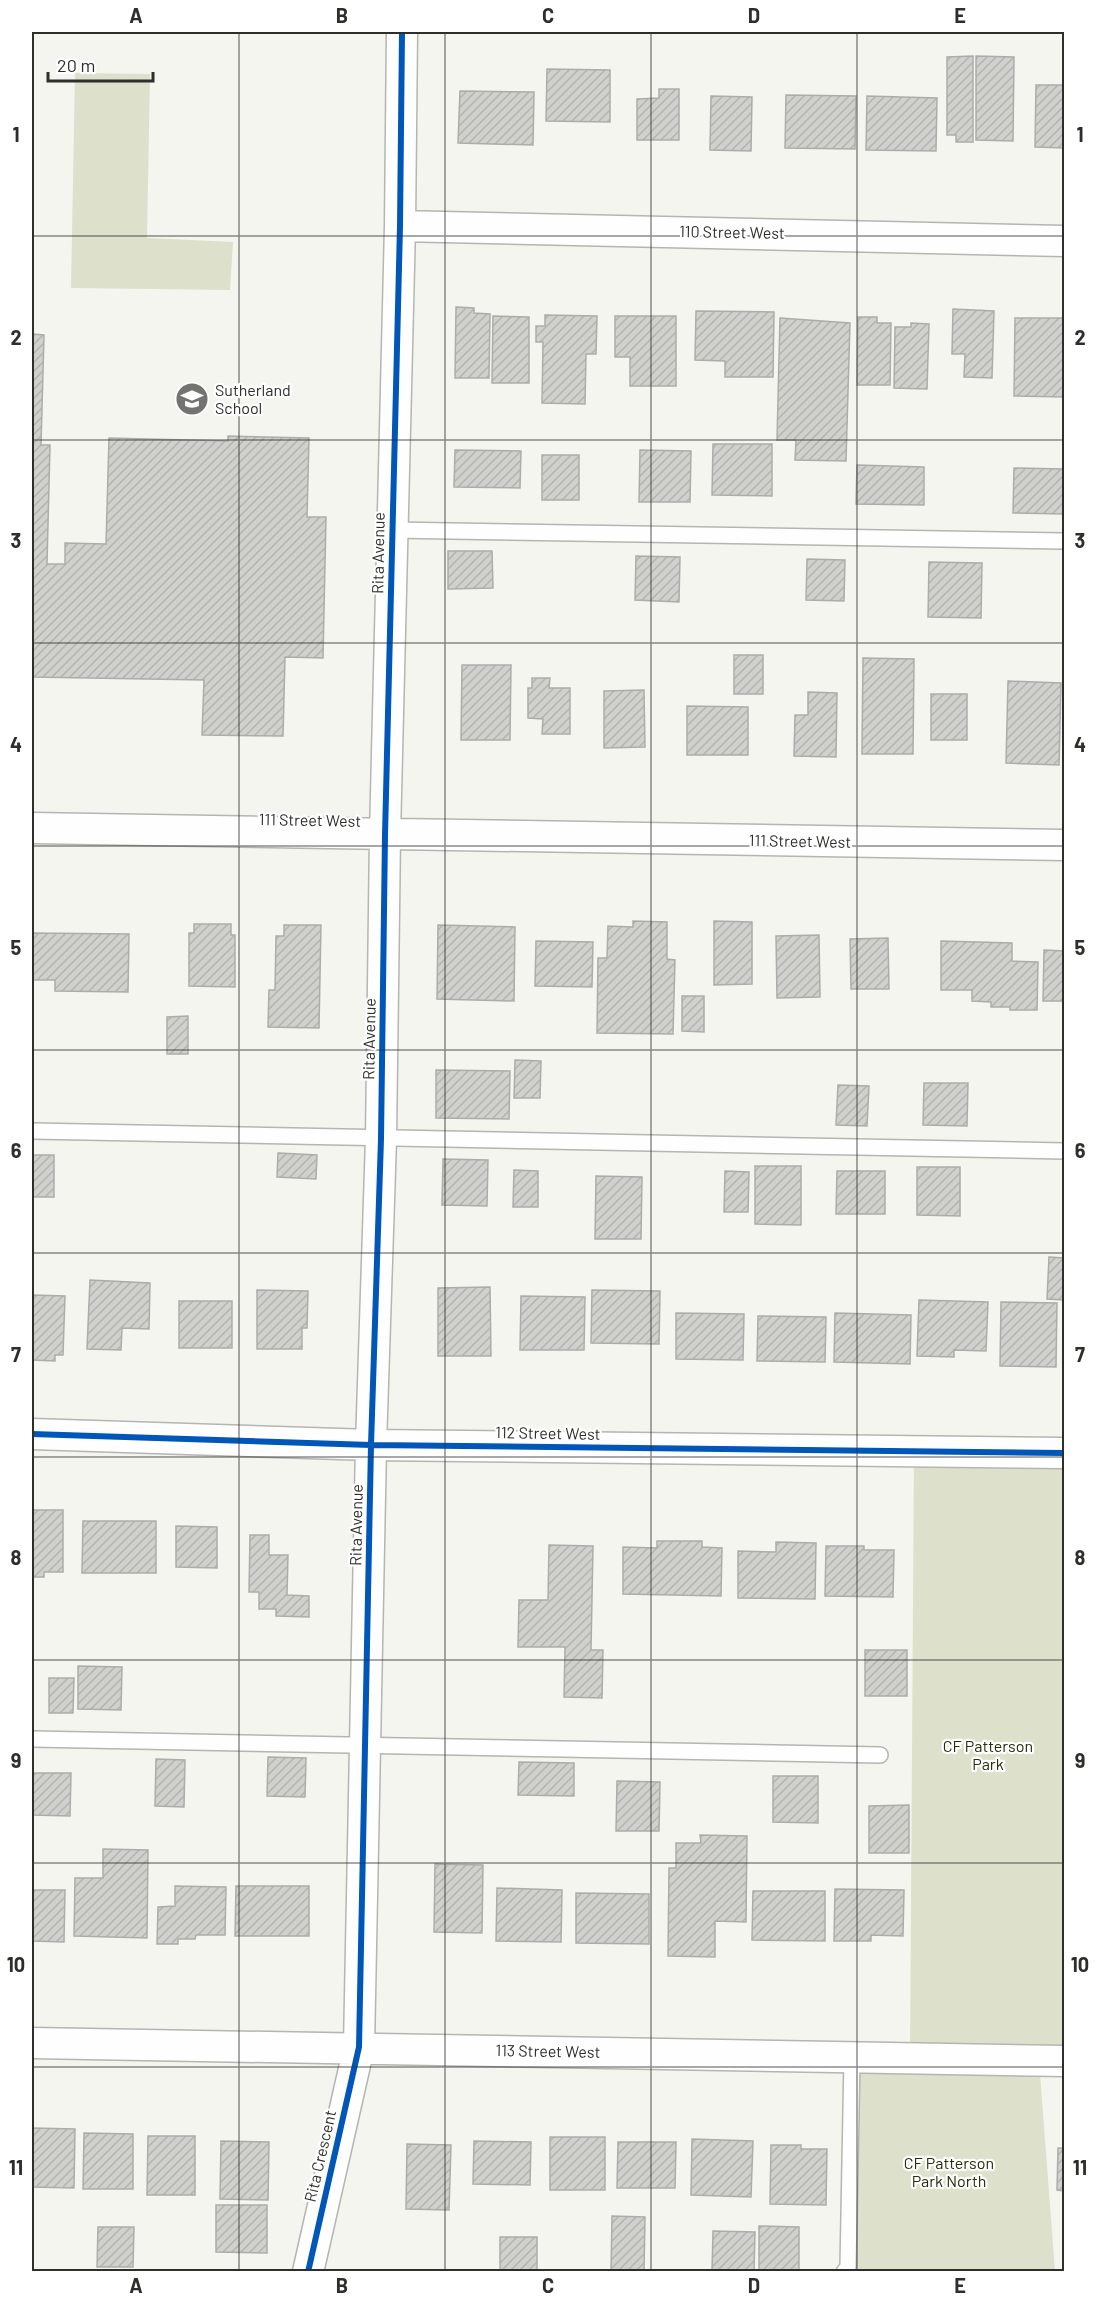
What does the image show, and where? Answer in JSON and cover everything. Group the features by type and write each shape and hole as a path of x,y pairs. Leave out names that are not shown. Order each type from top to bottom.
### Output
{"street":[{"name":"Rita Avenue","path":"359,2047 371,1445 381,1139 402,32"},
{"name":"110 Street West","path":"400,226 1065,240"},
{"name":"111 Street West","path":"32,828 1065,845"},
{"name":"112 Street West","path":"32,1434 371,1445 1065,1453"},
{"name":"113 Street West","path":"32,2043 1065,2061"},
{"name":"Rita Crescent","path":"308,2271 359,2047"}],"lane":[{"path":"392,530 1065,541"},
{"path":"32,1131 1065,1151"},
{"path":"32,1739 880,1755"},
{"path":"844,2271 848,2267 852,2058"}],"green space":[{"path":"75,73 150,74 147,238 233,242 230,290 71,288"},
{"name":"CF Patterson Park","path":"914,1451 1064,1453 1064,2061 1039,2061 1055,2271 844,2272 852,2058 910,2058"}],"building":[{"path":"973,56 973,142 956,142 956,135 947,135 947,57"},
{"path":"976,56 1014,57 1013,141 976,140"},
{"path":"547,69 610,70 610,122 546,121"},
{"path":"1036,85 1064,85 1064,148 1035,147"},
{"path":"659,89 679,89 679,140 637,140 637,99 659,98"},
{"path":"460,91 534,92 533,145 458,143"},
{"path":"786,95 856,96 855,149 785,148"},
{"path":"711,96 752,97 751,151 710,150"},
{"path":"867,96 937,98 936,151 866,150"},
{"path":"456,307 474,308 474,313 490,314 489,378 455,378"},
{"path":"953,309 994,311 992,378 964,377 965,354 952,354"},
{"path":"696,311 774,312 773,377 725,377 725,361 695,360"},
{"path":"545,315 597,316 596,354 586,354 585,404 542,403 543,342 536,342 536,326 545,326"},
{"path":"493,316 529,317 529,383 492,383"},
{"path":"615,316 676,316 676,386 630,386 630,357 615,357"},
{"path":"858,317 877,317 877,323 891,323 890,385 857,385"},
{"path":"780,318 850,323 846,461 795,460 796,440 777,440"},
{"path":"1015,318 1064,318 1064,397 1014,396"},
{"path":"911,323 929,324 927,389 894,388 895,327 911,327"},
{"path":"32,334 44,335 41,445 50,445 47,564 65,564 65,543 106,544 109,438 228,441 228,436 309,438 307,517 326,517 323,658 285,657 283,736 202,735 204,680 32,677"},
{"path":"713,444 772,444 772,496 712,495"},
{"path":"455,450 521,451 520,488 454,487"},
{"path":"640,450 691,451 690,502 639,502"},
{"path":"542,455 579,455 579,500 542,500"},
{"path":"857,465 924,467 924,505 856,504"},
{"path":"1014,468 1064,469 1064,514 1013,513"},
{"path":"448,551 492,551 493,588 448,589"},
{"path":"636,556 680,557 679,602 635,600"},
{"path":"807,559 845,560 844,601 806,600"},
{"path":"929,562 982,563 981,618 928,617"},
{"path":"734,655 763,655 763,694 734,694"},
{"path":"863,658 914,659 913,754 862,754"},
{"path":"462,665 511,665 510,740 461,740"},
{"path":"532,678 550,678 549,688 570,688 570,734 542,734 543,719 528,718 528,688 532,688"},
{"path":"1008,681 1061,683 1059,765 1006,763"},
{"path":"644,690 645,747 604,748 604,691"},
{"path":"808,692 837,693 836,757 794,756 795,715 808,715"},
{"path":"931,694 967,694 967,740 931,740"},
{"path":"687,706 748,707 748,755 687,755"},
{"path":"633,921 667,922 667,959 675,960 673,1034 597,1033 598,958 607,958 608,926 633,927"},
{"path":"714,921 752,922 752,984 714,985"},
{"path":"194,924 231,924 231,935 235,935 235,987 189,986 189,933 194,933"},
{"path":"284,925 321,925 319,1028 268,1027 269,990 275,990 276,936 284,936"},
{"path":"438,925 515,927 514,1001 437,999"},
{"path":"32,933 129,934 128,992 55,991 55,980 32,980"},
{"path":"819,935 820,997 777,998 776,936"},
{"path":"888,938 889,989 851,989 850,939"},
{"path":"536,941 593,942 592,987 535,986"},
{"path":"941,941 1012,943 1012,961 1038,962 1037,1010 991,1007 991,1002 972,1001 972,990 941,990"},
{"path":"1044,950 1064,951 1064,1001 1043,1001"},
{"path":"682,996 704,996 704,1032 682,1031"},
{"path":"188,1016 188,1054 167,1054 167,1017"},
{"path":"515,1060 541,1061 540,1098 514,1098"},
{"path":"436,1070 510,1071 509,1119 436,1118"},
{"path":"924,1083 968,1083 967,1126 923,1125"},
{"path":"838,1085 869,1086 867,1126 836,1125"},
{"path":"278,1153 317,1155 316,1179 277,1177"},
{"path":"32,1155 54,1155 54,1197 32,1197"},
{"path":"443,1159 488,1160 487,1206 442,1205"},
{"path":"755,1166 801,1166 801,1225 755,1224"},
{"path":"917,1167 960,1167 960,1216 917,1215"},
{"path":"514,1170 538,1171 538,1207 513,1207"},
{"path":"725,1171 749,1172 748,1212 724,1212"},
{"path":"837,1171 885,1171 885,1214 836,1214"},
{"path":"596,1176 642,1177 641,1239 595,1239"},
{"path":"1049,1257 1064,1258 1064,1300 1047,1299"},
{"path":"90,1280 150,1283 149,1329 122,1328 121,1350 87,1349"},
{"path":"490,1287 491,1356 438,1356 438,1288"},
{"path":"257,1290 308,1291 307,1328 302,1328 302,1349 257,1349"},
{"path":"592,1290 660,1291 659,1344 591,1343"},
{"path":"32,1295 65,1296 63,1355 55,1355 55,1361 32,1360"},
{"path":"521,1296 585,1297 584,1350 520,1350"},
{"path":"919,1300 988,1302 986,1351 954,1350 954,1357 917,1356"},
{"path":"179,1301 232,1301 232,1348 179,1348"},
{"path":"1001,1302 1057,1303 1056,1367 1000,1366"},
{"path":"676,1313 744,1314 743,1360 676,1359"},
{"path":"835,1313 911,1315 910,1364 834,1362"},
{"path":"758,1316 826,1317 825,1362 757,1361"},
{"path":"32,1510 63,1510 63,1572 44,1572 44,1577 33,1577"},
{"path":"83,1521 156,1521 156,1573 82,1573"},
{"path":"176,1526 217,1527 217,1568 176,1567"},
{"path":"250,1535 269,1535 269,1555 288,1555 287,1595 309,1596 309,1617 276,1616 276,1609 259,1609 259,1592 249,1592"},
{"path":"657,1541 702,1541 702,1547 722,1548 721,1596 623,1594 623,1547 657,1548"},
{"path":"776,1542 816,1543 815,1599 738,1598 738,1551 776,1552"},
{"path":"549,1545 593,1546 591,1650 603,1650 602,1698 564,1697 565,1647 518,1647 519,1600 548,1600"},
{"path":"826,1546 864,1546 864,1550 894,1550 893,1597 825,1596"},
{"path":"865,1650 907,1650 907,1696 865,1696"},
{"path":"78,1666 122,1667 121,1710 78,1709"},
{"path":"49,1678 74,1678 73,1713 49,1713"},
{"path":"268,1757 306,1758 305,1797 267,1796"},
{"path":"156,1759 185,1760 184,1807 155,1806"},
{"path":"519,1762 574,1763 574,1796 518,1795"},
{"path":"32,1773 71,1773 70,1816 32,1815"},
{"path":"773,1776 818,1776 818,1823 773,1822"},
{"path":"617,1781 660,1782 659,1831 616,1831"},
{"path":"909,1805 909,1853 869,1853 869,1806"},
{"path":"700,1835 747,1836 746,1922 715,1921 715,1957 668,1956 669,1868 676,1868 676,1843 701,1843"},
{"path":"103,1849 148,1850 147,1938 74,1936 75,1878 103,1878"},
{"path":"435,1864 483,1865 482,1933 434,1932"},
{"path":"175,1886 226,1887 225,1935 196,1935 195,1939 178,1939 178,1944 157,1944 158,1907 175,1906"},
{"path":"236,1886 309,1886 309,1936 235,1936"},
{"path":"497,1888 562,1890 561,1942 496,1941"},
{"path":"835,1889 904,1890 903,1936 871,1935 871,1941 834,1941"},
{"path":"32,1890 65,1890 64,1942 32,1941"},
{"path":"753,1891 825,1891 825,1941 752,1940"},
{"path":"576,1893 649,1894 649,1944 576,1943"},
{"path":"32,2128 75,2129 74,2188 32,2187"},
{"path":"84,2133 133,2134 133,2189 83,2189"},
{"path":"148,2136 195,2136 195,2195 147,2195"},
{"path":"550,2137 605,2137 605,2190 550,2190"},
{"path":"692,2139 753,2141 751,2197 691,2195"},
{"path":"221,2141 269,2142 268,2200 220,2199"},
{"path":"474,2141 531,2142 530,2185 473,2184"},
{"path":"618,2142 676,2142 675,2188 617,2188"},
{"path":"407,2144 451,2145 449,2210 406,2209"},
{"path":"771,2145 801,2145 801,2149 827,2149 826,2205 770,2204"},
{"path":"1058,2148 1064,2148 1064,2191 1057,2190"},
{"path":"216,2205 267,2205 267,2253 216,2252"},
{"path":"612,2216 645,2217 644,2272 611,2272"},
{"path":"759,2226 799,2227 799,2272 759,2272"},
{"path":"98,2227 134,2227 133,2267 97,2267"},
{"path":"713,2231 755,2232 754,2272 712,2272"},
{"path":"500,2237 537,2237 537,2272 500,2272"}],"cycle path":[{"path":"308,2272 359,2047 371,1445 381,1139 402,32"},
{"path":"32,1434 371,1445 1064,1453"}],"place":[{"name":"Sutherland School","path":"192,399"}],"park label":[{"name":"CF Patterson Park North","path":"949,2172"}]}
